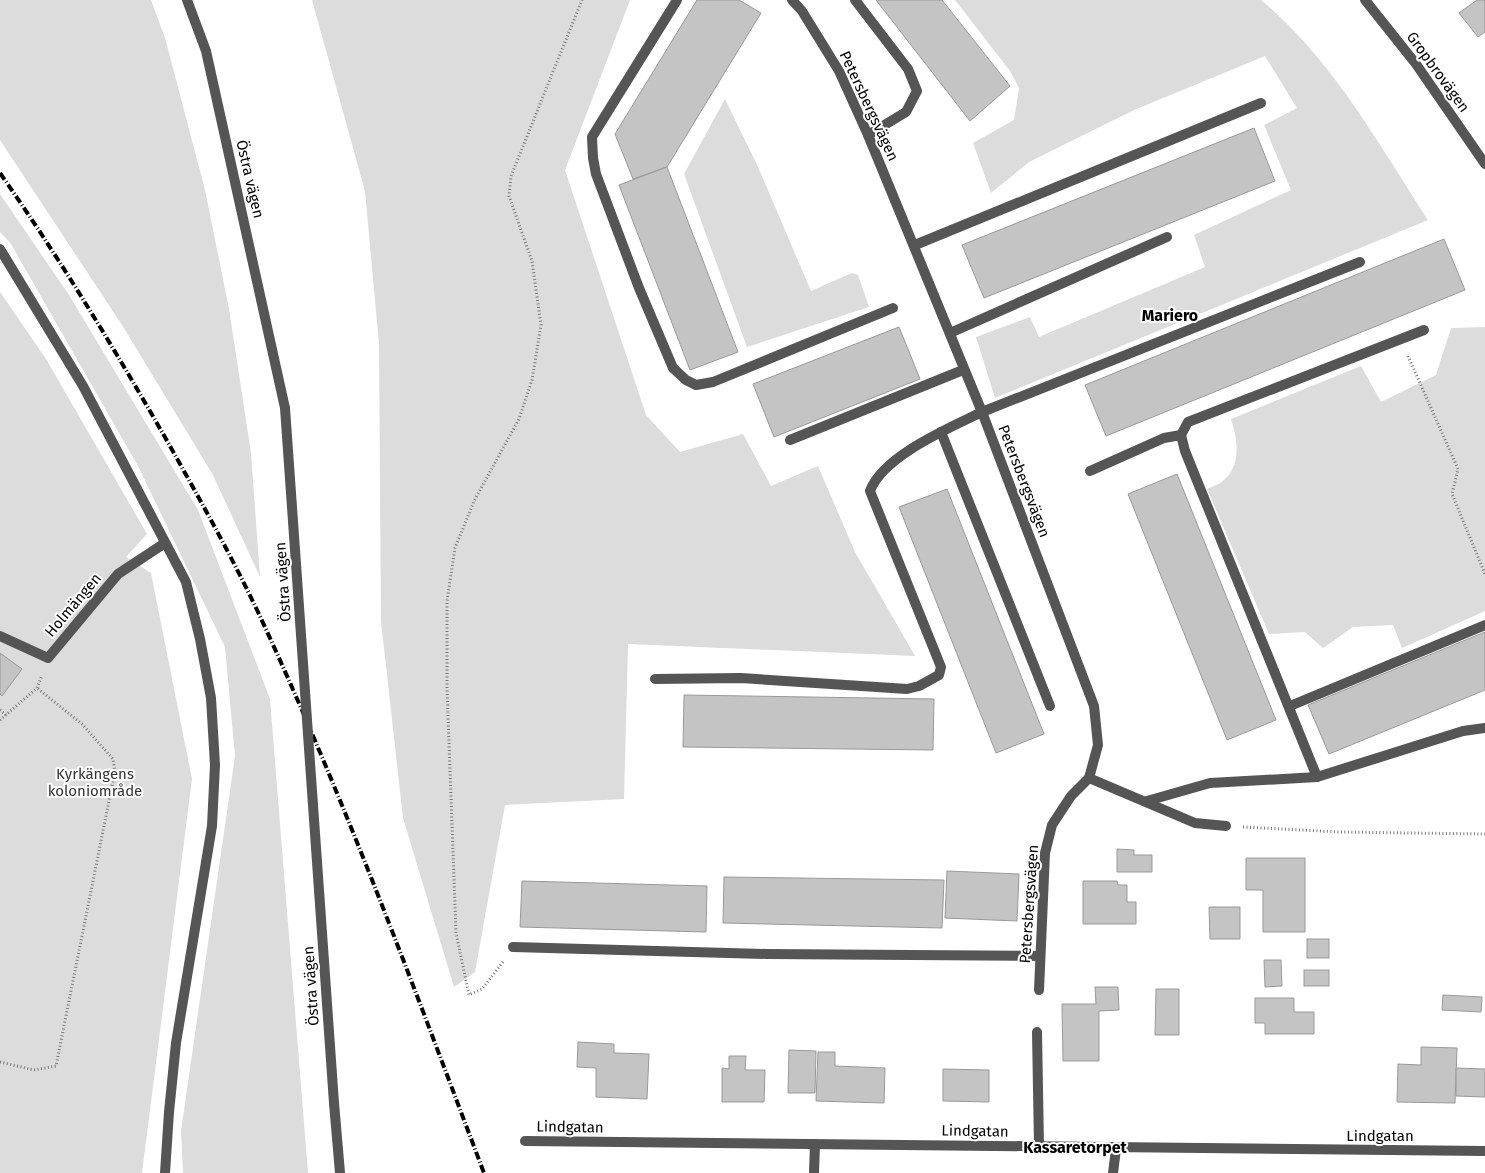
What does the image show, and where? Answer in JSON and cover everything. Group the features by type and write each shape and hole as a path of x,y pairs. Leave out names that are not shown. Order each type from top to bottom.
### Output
{"street":[{"name":"Östra vägen","path":"187,0 206,51 285,408 340,1173"},
{"path":"677,0 592,137 596,174 639,288 673,368 686,380 696,384 713,382 893,308"},
{"name":"Petersbergsvägen","path":"792,0 802,11 839,71 868,135 915,245 963,370 982,412 1094,706 1098,745 1089,778 1071,796 1052,825 1045,853 1038,990"},
{"path":"854,0 908,69 917,91 906,112 868,135"},
{"name":"Gropbrovägen","path":"1365,0 1416,64 1485,164"},
{"path":"915,245 1261,103"},
{"path":"950,333 1167,237"},
{"path":"0,249 84,386 186,582 211,698 215,765 212,826 176,1043 169,1112 166,1173"},
{"path":"655,679 742,678 907,689 919,686 939,675 942,667 870,491 874,479 886,467 941,432 982,412 1360,262"},
{"path":"1317,777 1290,706 1185,451 1181,435 1188,422 1424,330"},
{"path":"790,440 963,370"},
{"path":"941,432 1050,706"},
{"path":"1090,471 1164,438 1181,435"},
{"name":"Holmängen","path":"0,636 48,658 118,574 165,543"},
{"path":"1290,706 1485,625"},
{"path":"1147,802 1210,782 1317,777 1463,731 1485,728"},
{"path":"1089,778 1195,824 1226,826"},
{"path":"513,947 767,954 1039,956"},
{"path":"1037,1032 1039,1147"},
{"name":"Lindgatan","path":"525,1141 1116,1149 1485,1151"},
{"path":"814,1173 815,1144"},
{"path":"1113,1173 1116,1149"}],"path":[{"path":"513,947 482,989 469,995 456,925 448,698 447,601 455,548 474,501 519,419 532,380 541,324 532,261 509,196 511,176 582,0"},
{"path":"1400,340 1458,469 1452,494 1485,574"},
{"path":"0,720 37,688 82,724 113,759 115,771 56,1066 34,1070 0,1062"},
{"path":"0,710 6,714"},
{"path":"1226,826 1340,832 1485,834"}],"green space":[{"path":"0,0 151,0 165,38 205,190 229,309 251,453 260,577 213,475 122,325 0,140"},
{"path":"312,0 630,0 565,170 646,415 680,452 743,434 771,486 818,466 855,552 915,656 628,644 624,799 505,805 475,972 454,987 403,818 381,621 379,344 365,191"},
{"path":"955,0 1261,0 1287,23 1332,75 1372,132 1428,220 995,398 976,337 1030,317 1039,337 1205,267 1194,235 1291,190 1264,125 1297,108 1265,56 1134,110 1029,162 991,193 973,143 1014,120 1019,88 1010,71"},
{"path":"725,99 758,167 811,291 852,273 858,275 869,307 747,347 684,174"},
{"path":"0,194 69,295 198,510 270,699 308,1173 183,1173 181,1131 235,756 225,647 138,466 11,244 0,232"},
{"name":"Kyrkängens koloniområde","path":"0,292 46,359 147,534 126,557 151,573 192,779 142,1173 0,1173"},
{"path":"1485,327 1485,611 1402,648 1393,625 1353,627 1323,648 1305,632 1269,634 1207,489 1223,481 1234,466 1237,450 1231,419 1361,366 1381,402 1436,375 1451,328"}],"building":[{"path":"697,0 739,0 761,13 667,167 633,179 615,134"},
{"path":"876,0 942,0 1010,86 970,121"},
{"path":"1477,0 1485,0 1485,32 1478,37 1459,13"},
{"path":"1254,128 1275,181 984,298 962,245"},
{"path":"667,167 738,352 690,370 619,185"},
{"path":"1444,239 1465,290 1106,436 1085,385"},
{"path":"899,327 920,379 774,437 753,384"},
{"path":"1177,474 1276,720 1227,740 1128,494"},
{"path":"947,489 1044,734 996,753 899,507"},
{"path":"1485,632 1485,690 1329,754 1308,705"},
{"path":"0,653 22,669 2,696 0,694"},
{"path":"684,695 934,699 933,750 683,747"},
{"path":"1117,849 1134,850 1134,855 1152,855 1152,872 1117,872"},
{"path":"1246,858 1305,858 1305,932 1263,932 1263,890 1246,890"},
{"path":"947,871 1019,874 1017,921 945,918"},
{"path":"724,877 944,880 942,928 723,923"},
{"path":"522,881 707,886 706,932 520,927"},
{"path":"1083,881 1117,881 1118,885 1127,885 1127,902 1136,902 1136,924 1083,924"},
{"path":"1209,907 1240,907 1240,939 1210,939"},
{"path":"1307,939 1329,939 1329,958 1307,958"},
{"path":"1264,960 1281,960 1282,986 1265,987"},
{"path":"1304,970 1329,970 1329,986 1304,986"},
{"path":"1095,987 1118,987 1119,1010 1099,1011 1099,1061 1063,1061 1062,1004 1096,1004"},
{"path":"1156,989 1179,989 1179,1035 1155,1035"},
{"path":"1443,995 1482,997 1481,1012 1442,1010"},
{"path":"1255,998 1294,998 1294,1012 1314,1012 1314,1034 1265,1034 1265,1023 1255,1023"},
{"path":"578,1042 614,1044 614,1053 649,1054 647,1099 596,1097 596,1068 577,1067"},
{"path":"1421,1047 1457,1048 1455,1103 1397,1102 1398,1064 1421,1065"},
{"path":"789,1050 816,1051 815,1093 788,1093"},
{"path":"818,1052 835,1052 835,1066 885,1068 884,1103 816,1101"},
{"path":"729,1056 746,1056 745,1070 765,1070 764,1102 722,1102 722,1068 729,1069"},
{"path":"1456,1068 1485,1069 1485,1097 1456,1096"},
{"path":"943,1069 989,1070 989,1102 943,1101"}],"railway":[{"path":"0,173 65,271 127,371 202,503 258,612 348,820 404,961 484,1173"}],"district":[{"name":"Mariero","path":"1170,315"},
{"name":"Kassaretorpet","path":"1075,1147"}]}
